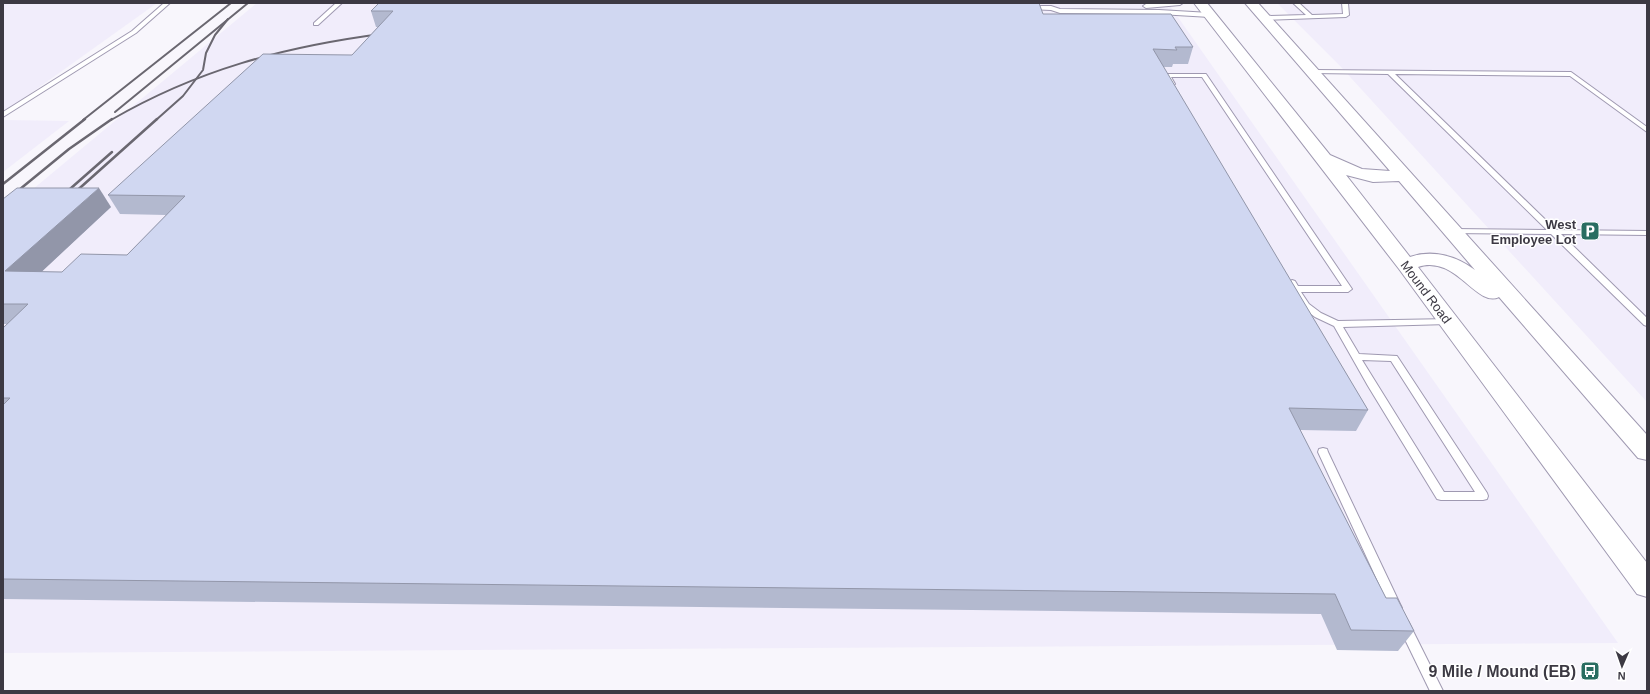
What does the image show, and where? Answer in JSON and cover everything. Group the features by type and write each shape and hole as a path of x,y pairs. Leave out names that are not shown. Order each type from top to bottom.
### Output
{"main road":[{"path":"1240,3 1260,26 1292,47"},
{"path":"1251,3 1292,47 1403,176 1647,451"},
{"name":"Mound Road","path":"1205,9 1406,265 1647,585"},
{"path":"1321,155 1344,169 1361,175 1379,177 1403,176"},
{"path":"1406,265 1417,260 1425,259 1442,260 1461,267 1572,366"}],"lane":[{"path":"3,116 134,32 167,3"},
{"path":"316,24 339,3"},
{"path":"1051,8 1058,5 1156,6 1180,3"},
{"path":"1296,3 1311,17"},
{"path":"1266,18 1346,15 1345,3"},
{"path":"1020,8 1027,5 1051,8 1060,12 1075,14 1092,12 1159,12 1205,9"},
{"path":"1089,6 1092,12"},
{"path":"1156,6 1163,17"},
{"path":"1314,72 1571,74 1647,130"},
{"path":"1390,73 1647,323"},
{"path":"1175,88 1167,75 1204,75 1348,289 1296,290"},
{"path":"1452,231 1647,233"},
{"path":"1288,276 1306,306 1318,315 1337,324 1448,321"},
{"path":"1337,324 1371,384 1441,496 1483,496 1394,358 1357,358"},
{"path":"1323,452 1416,651 1438,691"}],"shaded area":[{"path":"3,3 157,3 3,113"},
{"path":"257,3 1168,3 1618,643 3,653 3,214"},
{"path":"1277,3 1647,3 1647,402 1341,67"},
{"path":"3,120 69,121 3,172"}],"building":[{"path":"379,3 1039,3 1043,14 1171,14 1193,47 1175,47 1177,50 1153,49 1368,410 1289,408 1386,598 1397,598 1414,631 1351,630 1335,594 3,579 3,405 10,398 3,398 3,328 28,304 3,304 3,199 17,188 99,188 5,271 62,272 81,254 127,255 185,196 108,195 263,54 352,55 393,11 371,11"}],"railway":[{"path":"83,120 231,3"},
{"path":"227,20 248,3"},
{"path":"115,112 227,20"},
{"path":"196,79 203,70 206,53 215,35 227,20"},
{"path":"196,79 242,63 275,54 345,39 381,34"},
{"path":"111,120 143,102 196,79"},
{"path":"156,120 183,96 196,79"},
{"path":"3,184 85,119"},
{"path":"3,203 69,149 112,119"},
{"path":"72,195 157,119"},
{"path":"62,196 112,152"}],"place":[{"name":"West Employee Lot","path":"1590,231"},
{"name":"9 Mile / Mound (EB)","path":"1590,671"}]}
